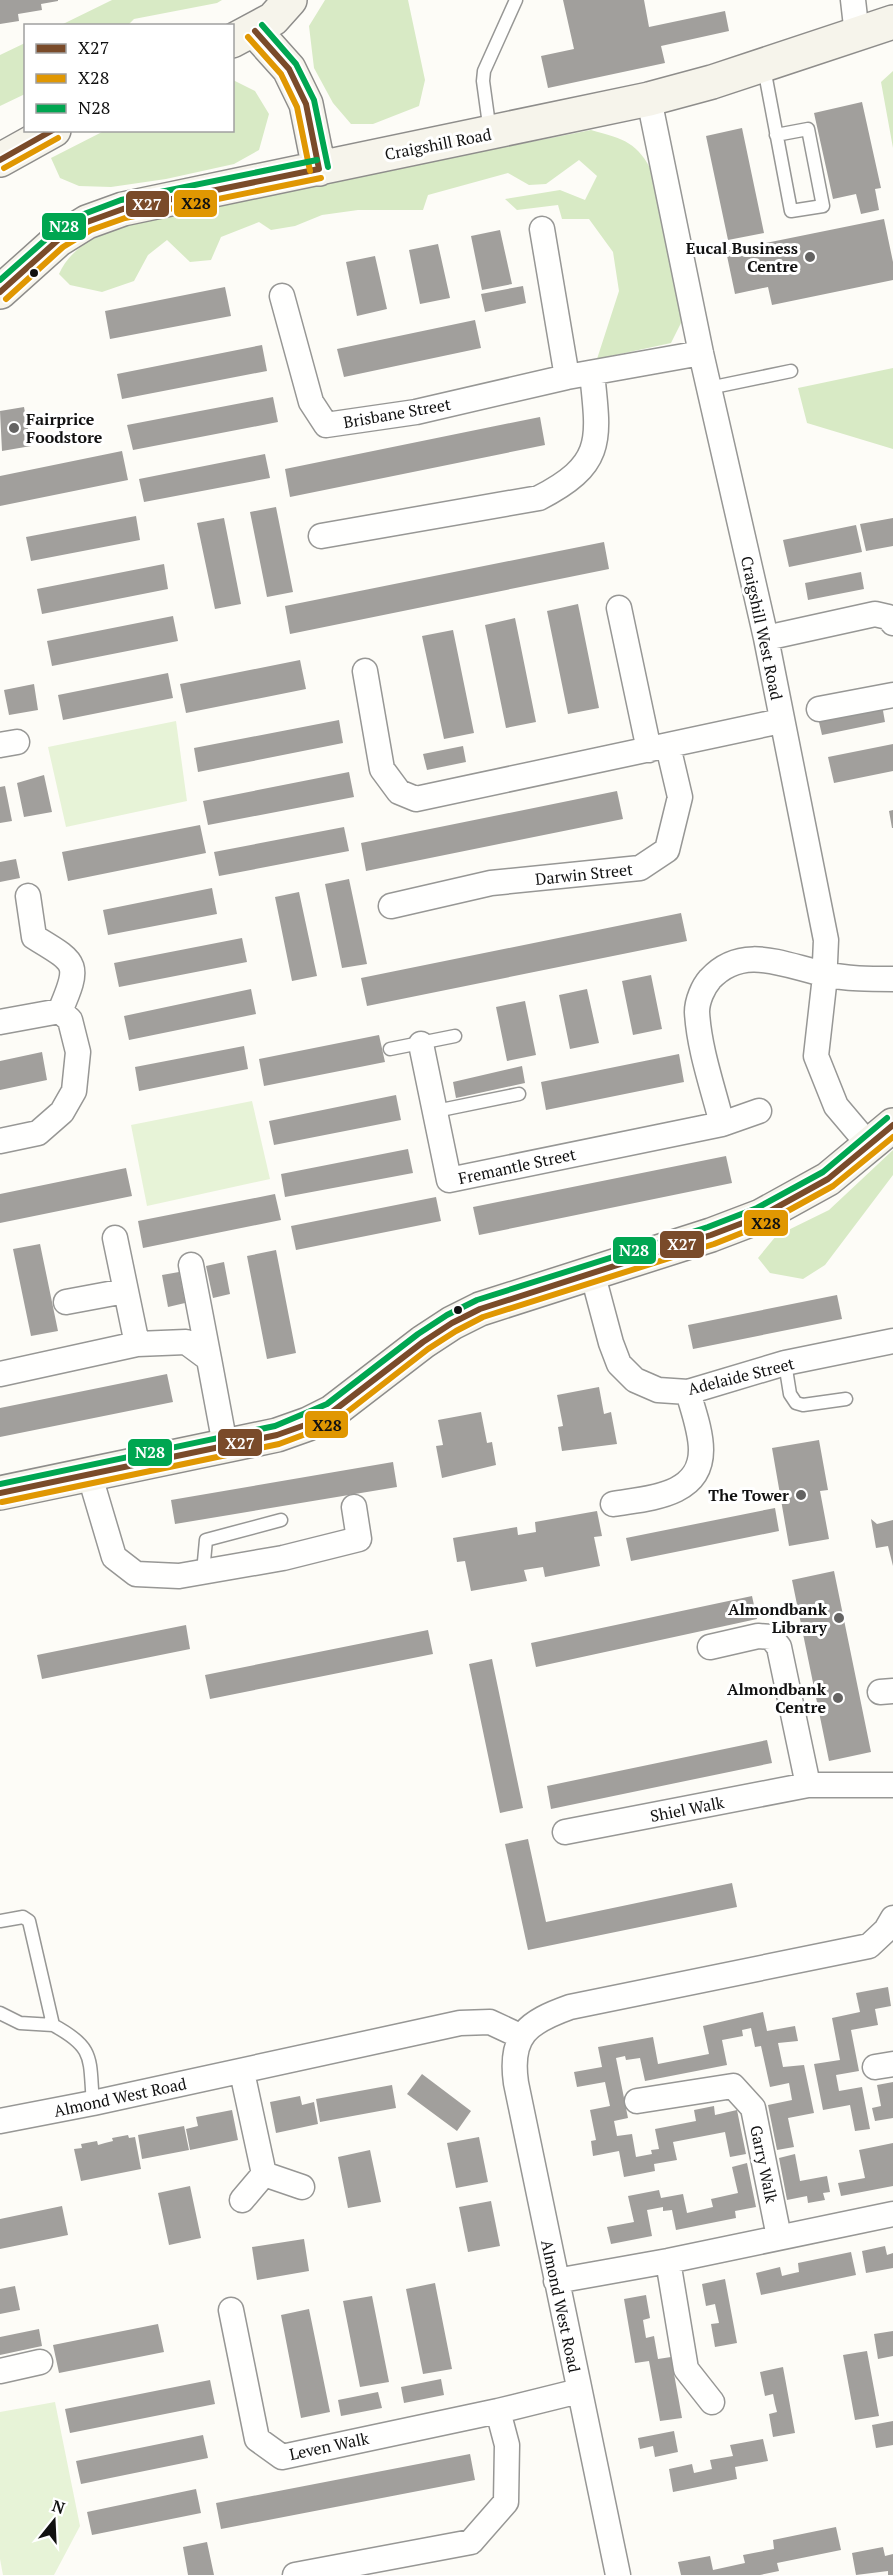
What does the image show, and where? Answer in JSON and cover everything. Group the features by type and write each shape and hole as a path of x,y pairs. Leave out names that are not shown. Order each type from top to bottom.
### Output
{"street":[{"path":"290,0 273,20 244,36 289,69 306,104 319,169"},
{"path":"853,0 857,35"},
{"name":"Craigshill Road","path":"0,292 58,240 87,222 123,209 650,99 712,82 893,22"},
{"name":"Craigshill West Road","path":"650,99 700,353 766,638 826,940 816,1056 836,1106 881,1135"},
{"path":"0,160 50,132"},
{"path":"542,229 567,377"},
{"name":"Brisbane Street","path":"282,296 312,402 326,425 416,412 567,377 700,353"},
{"path":"321,536 538,498 563,486 585,466 594,445 597,420 592,373"},
{"name":"Darwin Street","path":"391,906 491,884 640,868 667,850 680,797 658,748 619,608"},
{"path":"766,638 875,614 888,617 893,623"},
{"path":"366,671 382,769 399,792 416,799 781,721"},
{"path":"819,709 893,695"},
{"path":"28,896 34,937 67,957 74,970 60,1011"},
{"path":"722,1124 705,1058 697,1010 703,987 721,967 738,960 758,959 824,974 864,980 893,979"},
{"path":"0,1022 60,1011"},
{"path":"0,1141 38,1133 63,1112 74,1091 78,1052 70,1020 60,1011"},
{"name":"Fremantle Street","path":"421,1044 449,1180 722,1124 759,1112"},
{"path":"0,1493 277,1435 308,1424 332,1412 452,1323 492,1304 711,1235 761,1216 828,1179 881,1135"},
{"path":"115,1238 137,1344"},
{"path":"191,1265 225,1445"},
{"name":"Adelaide Street","path":"592,1272 619,1364 635,1380 658,1390 688,1392 785,1363 893,1341"},
{"path":"66,1302 124,1290"},
{"path":"0,1374 137,1344 186,1342 209,1359"},
{"path":"613,1504 681,1489 695,1476 701,1448 688,1392"},
{"path":"89,1473 114,1557 136,1574 179,1576 283,1558 359,1539 354,1507"},
{"path":"710,1647 758,1636 771,1637 779,1647 808,1785"},
{"name":"Shiel Walk","path":"565,1832 808,1785 893,1785"},
{"path":"520,2036 539,2018 570,2007 869,1946 886,1930 893,1918"},
{"name":"Almond West Road","path":"0,2121 242,2072 459,2023 490,2022 520,2036 513,2062 516,2083 618,2575"},
{"path":"242,2072 264,2174"},
{"name":"Garry Walk","path":"637,2101 733,2086 753,2108 779,2237"},
{"path":"264,2174 302,2187"},
{"path":"242,2200 264,2174"},
{"path":"556,2281 668,2261 893,2214"},
{"path":"668,2261 686,2369 712,2402"},
{"name":"Leven Walk","path":"231,2310 257,2439 282,2457 498,2411 579,2391"},
{"path":"0,2370 40,2362"},
{"path":"295,2575 471,2542 506,2502 507,2445 498,2411"}],"lane":[{"path":"490,134 483,81 484,71 516,0"},
{"path":"763,64 776,135 791,211 823,206 808,129 776,135"},
{"path":"709,388 791,371"},
{"path":"390,1049 455,1036"},
{"path":"436,1111 519,1094"},
{"path":"785,1363 790,1394 796,1403 803,1405 846,1399"},
{"path":"203,1572 206,1540 281,1520"},
{"path":"0,1921 23,1917 30,1921 53,2025"},
{"path":"0,2013 20,2023 53,2025 77,2038 88,2056 93,2103"}],"green space":[{"path":"112,0 222,0 217,3 134,19 129,24 63,24"},
{"path":"325,0 408,0 425,80 419,106 373,124 351,124 333,103 314,68 309,26"},
{"path":"24,43 24,94 0,106 0,55"},
{"path":"893,71 893,148 881,82"},
{"path":"234,80 255,91 269,114 259,150 234,164 166,179 111,187 79,186 60,178 51,158 102,132 234,132"},
{"path":"591,130 629,143 642,155 653,174 685,315 671,343 597,359 619,291 613,252 589,219 562,219 558,205 517,210 505,199 560,190 585,200 597,176 579,160 546,184 529,185 508,173 428,195 423,210 358,210 322,215 295,226 271,230 259,222 221,237 211,260 190,262 167,240 148,255 134,281 102,292 70,285 59,274 72,254 81,246 113,228 135,220"},
{"path":"893,368 893,449 807,423 798,388"},
{"path":"176,721 187,801 66,827 48,747"},
{"path":"252,1101 270,1179 147,1206 131,1125"},
{"path":"893,1150 893,1175 825,1265 803,1279 770,1273 758,1258 776,1236 829,1210"},
{"path":"55,2402 80,2526 54,2575 3,2575 0,2559 0,2412"}],"building":[{"path":"0,0 58,1 41,4 42,10 18,14 19,21 0,24"},
{"path":"563,0 644,0 649,27 725,11 729,31 661,46 665,63 548,88 541,56 574,49"},
{"path":"862,102 881,188 875,189 879,210 861,214 856,194 833,199 814,113"},
{"path":"742,128 764,233 728,240 706,136"},
{"name":"Eucal Business Centre","path":"884,219 893,262 893,280 772,305 768,287 735,294 726,251"},
{"path":"500,230 512,284 482,290 471,236"},
{"path":"438,244 450,298 420,304 409,250"},
{"path":"375,256 387,309 357,316 346,262"},
{"path":"523,286 526,303 485,312 481,294"},
{"path":"225,287 231,316 110,339 105,311"},
{"path":"475,320 481,348 344,377 337,349"},
{"path":"262,345 267,371 122,399 117,374"},
{"path":"273,397 278,422 133,450 127,425"},
{"name":"Fairprice Foodstore","path":"24,407 31,446 2,451 0,411"},
{"path":"540,417 545,445 290,497 285,469"},
{"path":"122,451 128,480 0,506 0,476"},
{"path":"265,454 270,478 144,502 139,479"},
{"path":"276,507 293,592 267,597 250,512"},
{"path":"136,516 140,540 31,561 26,537"},
{"path":"224,518 241,604 215,609 197,523"},
{"path":"893,518 893,546 866,551 860,524"},
{"path":"856,525 862,552 789,567 783,540"},
{"path":"604,542 609,569 290,634 285,606"},
{"path":"164,564 168,589 42,614 37,589"},
{"path":"861,572 864,589 808,600 805,583"},
{"path":"578,604 599,708 568,714 547,611"},
{"path":"173,616 178,641 52,666 47,641"},
{"path":"515,618 536,722 506,728 485,625"},
{"path":"453,630 474,733 444,739 422,636"},
{"path":"300,660 306,689 186,713 180,684"},
{"path":"168,673 173,698 63,720 58,695"},
{"path":"34,684 38,710 9,715 4,690"},
{"path":"882,705 885,722 822,735 818,718"},
{"path":"339,720 343,743 198,772 194,748"},
{"path":"893,744 893,771 834,783 828,757"},
{"path":"463,746 466,762 427,770 423,754"},
{"path":"349,772 354,797 208,825 203,801"},
{"path":"44,775 52,812 24,817 17,783"},
{"path":"5,786 12,821 0,823 0,787"},
{"path":"617,791 623,819 366,871 361,843"},
{"path":"893,810 893,828 892,828 889,811"},
{"path":"200,825 206,853 68,881 62,852"},
{"path":"344,827 349,851 219,876 214,852"},
{"path":"16,859 20,878 0,882 0,862"},
{"path":"349,879 367,964 342,968 325,884"},
{"path":"212,888 217,914 108,935 103,910"},
{"path":"299,892 317,976 292,981 275,897"},
{"path":"681,913 687,941 367,1006 361,978"},
{"path":"242,938 247,962 119,987 114,963"},
{"path":"651,975 662,1029 633,1035 622,981"},
{"path":"251,989 256,1014 129,1040 124,1016"},
{"path":"587,989 599,1043 570,1049 559,995"},
{"path":"525,1001 536,1055 507,1061 496,1007"},
{"path":"379,1035 385,1062 264,1086 259,1059"},
{"path":"244,1046 248,1069 139,1091 135,1067"},
{"path":"42,1052 47,1080 0,1090 0,1061"},
{"path":"679,1054 684,1082 546,1110 541,1082"},
{"path":"522,1066 525,1083 456,1098 453,1082"},
{"path":"396,1095 401,1120 274,1145 269,1121"},
{"path":"408,1149 413,1173 285,1197 281,1174"},
{"path":"726,1156 732,1183 479,1235 473,1207"},
{"path":"126,1168 132,1196 0,1223 0,1194"},
{"path":"275,1194 281,1220 143,1248 138,1221"},
{"path":"436,1197 441,1221 296,1250 291,1226"},
{"path":"40,1244 58,1331 31,1336 13,1249"},
{"path":"276,1250 296,1353 267,1359 247,1256"},
{"path":"224,1262 230,1294 213,1298 206,1266"},
{"path":"179,1272 185,1303 168,1307 162,1275"},
{"path":"837,1295 842,1319 693,1349 688,1325"},
{"path":"167,1374 173,1402 0,1437 0,1408"},
{"path":"599,1387 604,1414 611,1412 617,1444 562,1451 558,1427 563,1426 557,1395"},
{"path":"481,1412 487,1443 492,1442 496,1465 442,1478 436,1446 443,1445 438,1420"},
{"name":"The Tower","path":"819,1440 828,1490 820,1491 829,1539 789,1546 772,1448"},
{"path":"393,1462 397,1487 175,1524 171,1500"},
{"path":"775,1508 779,1531 631,1561 626,1538"},
{"path":"597,1511 602,1536 594,1537 600,1566 545,1577 543,1567 524,1570 527,1581 471,1591 465,1561 457,1562 453,1538 517,1527 518,1535 536,1532 535,1522"},
{"path":"871,1519 877,1524 893,1520 893,1566 888,1546 876,1548"},
{"name":"Almondbank Centre","path":"834,1571 871,1752 829,1761 792,1580"},
{"path":"752,1596 757,1619 536,1667 531,1643"},
{"path":"186,1625 190,1649 42,1679 37,1655"},
{"path":"428,1630 433,1654 210,1699 205,1675"},
{"path":"492,1659 523,1808 500,1813 469,1664"},
{"path":"767,1740 772,1763 551,1809 547,1786"},
{"path":"528,1839 546,1922 732,1883 737,1907 528,1950 505,1844"},
{"path":"888,1987 891,2006 875,2009 878,2025 851,2030 859,2071 836,2075 839,2091 862,2087 870,2129 855,2131 850,2105 823,2110 814,2064 840,2060 832,2018 860,2012 856,1993"},
{"path":"763,2012 767,2031 795,2026 798,2041 778,2043 783,2067 804,2065 814,2113 788,2118 794,2147 777,2150 768,2105 792,2100 789,2083 770,2087 761,2046 755,2047 751,2028 742,2030 743,2036 722,2040 727,2065 645,2081 640,2058 626,2060 625,2056 616,2058 628,2118 614,2121 617,2136 632,2134 636,2157 652,2154 651,2150 659,2149 655,2129 696,2121 694,2110 714,2106 715,2115 737,2110 746,2154 730,2157 725,2132 673,2142 677,2160 654,2164 655,2171 624,2177 619,2151 593,2156 591,2141 596,2140 590,2110 610,2106 605,2082 577,2087 574,2072 602,2067 598,2047 653,2037 658,2064 709,2054 703,2026"},
{"path":"422,2074 471,2111 457,2131 407,2094"},
{"path":"893,2082 893,2118 875,2121 872,2108 881,2106 877,2085"},
{"path":"392,2085 396,2108 320,2122 316,2099"},
{"path":"300,2096 302,2105 314,2102 318,2124 276,2133 270,2102"},
{"path":"232,2110 238,2140 190,2150 186,2129 198,2126 196,2117"},
{"path":"184,2126 189,2150 142,2159 138,2135"},
{"path":"128,2135 129,2138 135,2137 141,2169 81,2181 74,2149 82,2148 81,2144 97,2141 98,2145 113,2141 112,2138"},
{"path":"479,2137 488,2182 456,2188 447,2143"},
{"path":"893,2143 893,2186 841,2196 838,2183 865,2178 859,2150"},
{"path":"370,2150 381,2202 348,2208 338,2157"},
{"path":"795,2154 800,2181 827,2176 830,2192 823,2193 825,2200 808,2203 807,2196 787,2200 779,2158"},
{"path":"747,2163 756,2207 735,2211 736,2218 676,2230 672,2210 663,2211 663,2207 647,2210 652,2236 611,2244 607,2227 634,2222 628,2196 659,2190 661,2198 683,2194 687,2213 713,2207 711,2199 738,2193 732,2167"},
{"path":"190,2186 201,2238 169,2245 158,2193"},
{"path":"491,2201 500,2246 468,2252 459,2207"},
{"path":"62,2206 68,2235 0,2249 0,2219"},
{"path":"304,2239 309,2271 257,2280 252,2247"},
{"path":"885,2246 887,2255 893,2253 893,2268 866,2273 862,2251"},
{"path":"851,2252 856,2275 761,2295 756,2273 780,2267 782,2276 799,2272 798,2263"},
{"path":"725,2279 737,2343 715,2347 711,2324 719,2323 715,2304 706,2306 702,2284"},
{"path":"435,2283 452,2369 423,2374 406,2289"},
{"path":"15,2286 20,2310 0,2314 0,2289"},
{"path":"646,2295 650,2318 643,2320 646,2338 654,2336 658,2359 671,2357 682,2418 660,2421 649,2361 635,2363 624,2299"},
{"path":"372,2296 389,2382 360,2387 343,2301"},
{"path":"309,2309 330,2412 301,2418 281,2315"},
{"path":"158,2324 164,2352 59,2373 53,2345"},
{"path":"39,2329 42,2346 0,2355 0,2337"},
{"path":"893,2331 893,2356 878,2359 874,2334"},
{"path":"867,2351 879,2416 855,2420 843,2355"},
{"path":"783,2367 795,2433 773,2437 769,2414 777,2412 773,2394 765,2396 760,2372"},
{"path":"441,2379 444,2395 404,2403 401,2387"},
{"path":"210,2380 215,2404 70,2433 65,2409"},
{"path":"378,2392 382,2408 341,2416 338,2400"},
{"path":"893,2421 893,2445 876,2448 872,2425"},
{"path":"674,2431 678,2452 655,2457 653,2446 640,2449 638,2438"},
{"path":"203,2435 208,2458 81,2484 76,2461"},
{"path":"763,2439 768,2461 735,2467 737,2479 673,2492 669,2469 692,2464 694,2473 712,2469 710,2460 733,2456 730,2445"},
{"path":"470,2454 475,2480 221,2529 216,2503"},
{"path":"196,2489 201,2513 92,2535 87,2512"},
{"path":"836,2527 841,2550 777,2563 779,2571 760,2575 681,2575 678,2562 710,2556 713,2570 745,2563 743,2555 774,2549 773,2540"},
{"path":"207,2542 214,2575 188,2575 183,2547"},
{"path":"883,2547 885,2556 893,2554 893,2575 888,2575 888,2571 856,2575 852,2553"}],"transit line":[{"name":"N28","path":"262,25 296,64 314,100 328,167"},
{"name":"X27","path":"255,31 289,69 306,104 319,169"},
{"name":"X28","path":"248,37 281,74 297,107 310,171"},
{"name":"X27","path":"0,160 49,132"},
{"name":"X28","path":"4,168 58,138"},
{"name":"N28","path":"0,280 53,233 84,214 121,200 317,160"},
{"name":"X27","path":"0,292 58,240 87,222 123,209 319,169"},
{"name":"X28","path":"6,299 63,247 91,230 125,218 321,178"},
{"name":"N28","path":"0,1484 275,1426 327,1404 418,1334 447,1315 477,1300 708,1227 757,1208 823,1172 887,1118"},
{"name":"X27","path":"0,1493 277,1435 308,1424 332,1412 423,1342 452,1323 480,1309 711,1235 761,1216 828,1179 893,1125"},
{"name":"X28","path":"2,1502 279,1444 311,1432 337,1420 428,1349 483,1317 714,1244 764,1224 833,1186 893,1137"}],"place":[{"name":"Eucal Business Centre","path":"810,257"},
{"name":"Fairprice Foodstore","path":"14,428"},
{"name":"The Tower","path":"801,1495"},
{"name":"Almondbank Library","path":"839,1618"},
{"name":"Almondbank Centre","path":"838,1698"}]}
